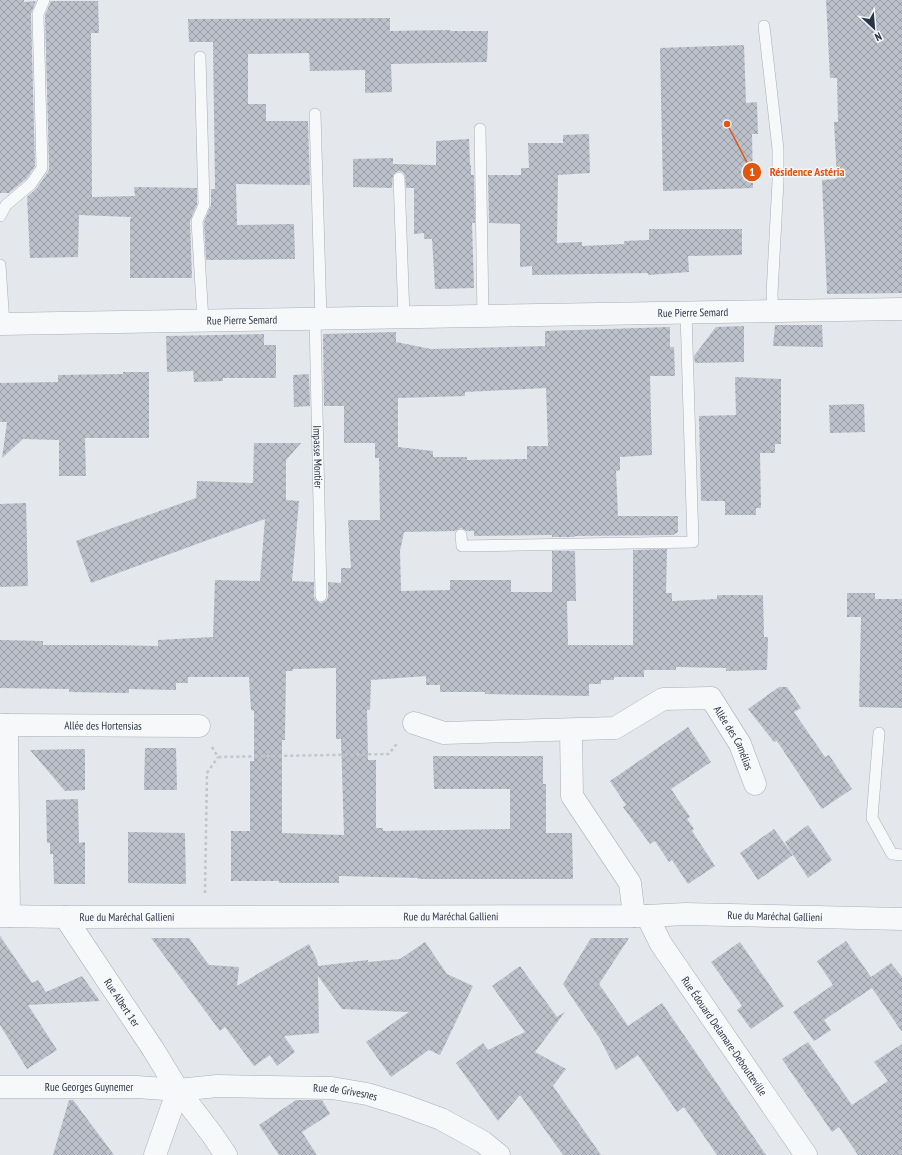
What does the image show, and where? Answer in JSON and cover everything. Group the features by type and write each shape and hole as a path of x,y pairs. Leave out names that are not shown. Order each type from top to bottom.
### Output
{"street":[{"name":"Rue Pierre Semard","path":"2,324 902,309"},
{"name":"Allée des Camélias","path":"414,723 444,734 615,728 663,699 711,698 740,744 755,784"},
{"name":"Allée des Hortensias","path":"4,916 4,725 199,726"},
{"path":"571,730 572,796 630,883 640,916"},
{"name":"Rue du Maréchal Gallieni","path":"4,916 640,916 685,914 902,918"},
{"name":"Rue Édouard Delamare-Deboutteville","path":"640,916 661,944 806,1155"},
{"name":"Rue Albert 1er","path":"65,917 153,1049 178,1090 226,1155"},
{"name":"Rue de Grivesnes","path":"178,1090 218,1086 288,1087 332,1088 366,1094 404,1104 441,1119 483,1142 499,1155"},
{"name":"Rue Georges Guynemer","path":"0,1087 137,1087 178,1090"},
{"path":"155,1155 178,1090"}],"lane":[{"path":"0,216 6,205 32,184 42,168 38,14 44,0"},
{"path":"764,26 778,149 778,181 772,294 773,311"},
{"path":"200,57 204,205 197,221 203,321"},
{"name":"Impasse Montier","path":"315,114 321,596"},
{"path":"480,129 483,316"},
{"path":"398,178 404,318"},
{"path":"0,265 2,324"},
{"path":"461,535 462,546 693,542 686,313"},
{"path":"879,733 872,818 892,854 902,855"}],"path":[{"path":"218,757 388,754 414,723"},
{"path":"199,726 218,757"},
{"path":"205,917 207,773 218,757"}],"building":[{"path":"0,0 24,0 24,2 36,1 31,14 35,166 26,179 9,193 0,193"},
{"path":"826,0 902,0 902,293 827,294 822,180 837,179 834,122 838,122 837,78 830,78"},
{"path":"51,1 98,1 99,33 91,33 92,197 135,196 134,187 197,188 197,204 190,221 192,278 130,278 131,217 79,215 78,257 30,258 27,197 37,188 48,172 49,168 45,15"},
{"path":"390,18 390,31 488,31 487,62 391,64 392,92 365,93 365,70 310,71 309,53 248,54 248,104 266,104 266,121 308,121 310,185 236,184 237,225 294,224 295,259 206,260 204,222 211,205 211,189 215,189 213,42 189,42 188,19"},
{"path":"744,45 746,103 757,102 758,134 752,134 753,188 663,191 660,48"},
{"path":"589,134 590,173 558,175 557,243 582,242 582,246 624,244 624,241 649,240 649,229 742,229 742,255 688,256 689,272 648,275 648,273 532,275 532,266 520,267 520,224 489,223 488,175 521,175 521,168 529,168 528,143 563,143 563,135"},
{"path":"469,139 471,175 474,175 475,223 472,223 474,288 435,289 432,239 424,239 424,233 414,234 414,188 406,188 405,175 403,172 399,171 393,175 392,188 353,187 353,159 393,158 393,164 436,165 436,141"},
{"path":"775,325 822,325 823,347 773,346"},
{"path":"744,326 744,362 695,363 694,356 716,327"},
{"path":"670,327 670,347 674,347 675,376 650,376 652,455 620,457 620,470 616,471 618,516 678,516 678,532 673,535 552,537 552,535 474,536 474,531 467,531 461,528 455,531 404,532 400,551 401,591 450,590 450,580 511,580 511,592 552,592 552,551 575,551 576,601 567,601 568,645 633,645 633,550 667,549 666,593 672,593 672,601 717,599 717,595 763,595 764,637 768,637 767,670 726,671 726,668 676,667 676,670 644,670 644,677 614,677 614,680 601,680 601,684 589,684 589,696 485,694 485,692 440,692 440,685 426,685 426,676 371,680 370,710 367,710 368,760 376,760 376,828 383,828 383,831 510,829 510,789 434,789 433,756 543,756 543,784 546,784 546,833 572,833 573,879 418,879 339,876 339,883 231,881 231,831 250,831 250,761 254,761 254,711 251,710 249,677 188,677 188,683 176,683 176,690 129,689 129,693 69,692 69,689 0,688 0,640 43,641 43,645 158,646 158,640 213,637 215,580 260,581 265,519 91,583 76,541 196,498 197,481 253,483 254,443 301,443 286,460 286,500 299,501 292,581 314,582 315,600 321,603 327,600 328,582 341,583 341,568 351,568 348,520 380,520 379,458 375,458 375,443 344,443 344,406 324,406 323,334 396,332 396,342 431,349 545,346 545,331","holes":["546,388 548,446 527,446 527,459 467,460 467,457 433,457 433,451 398,447 398,398 465,396 465,392","336,668 336,739 341,739 344,835 282,833 282,740 285,740 286,671 293,671 293,669"]},
{"path":"264,334 264,345 276,345 276,378 223,378 223,381 194,382 193,371 167,372 166,336"},
{"path":"123,372 149,372 149,438 85,438 86,476 59,476 59,440 23,439 2,458 7,422 0,422 0,383 58,382 58,375 123,374"},
{"path":"309,374 310,406 294,407 293,375"},
{"path":"735,377 781,379 781,444 775,444 775,453 760,453 761,508 756,508 756,515 725,515 725,501 701,501 699,416 736,415"},
{"path":"864,404 865,432 830,433 829,405"},
{"path":"26,503 28,586 0,587 0,504"},
{"path":"847,593 875,593 875,599 902,599 902,708 859,707 861,617 847,617"},
{"path":"779,687 787,687 801,708 794,712 825,757 829,755 852,789 822,809 777,741 774,742 748,709"},
{"path":"688,727 711,762 671,789 690,817 687,819 694,829 692,831 715,866 688,884 672,860 669,862 655,841 650,844 623,807 626,805 610,781"},
{"path":"145,748 176,748 177,790 144,790"},
{"path":"85,749 85,790 65,791 30,750"},
{"path":"78,799 79,843 85,842 85,884 54,884 53,854 50,854 50,843 47,843 46,800"},
{"path":"808,825 832,860 808,878 785,842"},
{"path":"774,829 793,855 758,880 740,853"},
{"path":"128,832 185,833 186,884 128,883"},
{"path":"0,936 32,983 38,980 46,992 82,976 100,1001 28,1005 57,1050 27,1069 0,1025"},
{"path":"151,938 189,938 209,965 239,967 237,986 309,944 317,960 318,966 368,960 368,962 400,959 425,942 447,974 473,986 440,1055 429,1050 391,1077 366,1042 409,1012 342,1009 318,976 319,1033 284,1036 295,1052 277,1066 270,1055 254,1066 225,1027 220,1031"},
{"path":"591,938 629,938 599,984 628,1026 662,1003 766,1155 717,1155 684,1107 677,1112 638,1055 616,1070 600,1039 563,984"},
{"path":"846,941 871,977 891,963 902,977 902,1032 872,988 824,1020 831,1030 814,1041 793,1012 833,985 817,961"},
{"path":"740,942 784,1006 751,1029 737,1010 742,1006 711,962"},
{"path":"520,966 557,1017 565,1012 535,1052 566,1069 553,1086 601,1155 563,1155 520,1095 498,1121 456,1063 483,1043 488,1050 525,1032 492,986"},
{"path":"808,1042 852,1105 888,1081 874,1062 902,1044 902,1155 858,1155 839,1127 832,1132 782,1059"},
{"path":"69,1100 73,1100 114,1155 53,1155"},
{"path":"296,1100 322,1100 330,1114 302,1132 317,1155 279,1155 259,1125"}],"place":[{"name":"Résidence Astéria","path":"727,124"}]}
